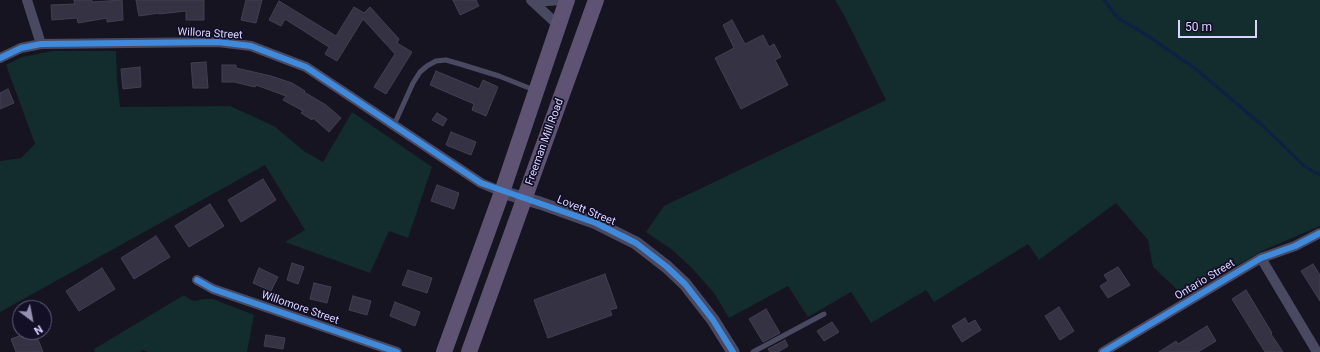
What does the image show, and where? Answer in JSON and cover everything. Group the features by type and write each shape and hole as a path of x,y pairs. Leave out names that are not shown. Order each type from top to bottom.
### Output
{"main road":[{"path":"444,352 502,192 567,0"},
{"name":"Freeman Mill Road","path":"469,352 596,0"}],"street":[{"path":"27,0 41,44"},
{"path":"533,1 561,0"},
{"path":"533,1 558,25"},
{"name":"Willora Street","path":"0,58 21,48 41,44 218,42 251,46 306,67 481,183 502,192"},
{"name":"Lovett Street","path":"502,192 596,223 636,244 685,284 713,320 733,352"},
{"name":"Ontario Street","path":"1103,352 1262,258 1295,246 1320,233"},
{"path":"1262,258 1317,352"},
{"name":"Willomore Street","path":"198,280 213,289 397,352"}],"lane":[{"path":"394,126 412,83 420,72 436,61 446,60 460,64 499,76 537,91"},
{"path":"753,352 824,314"}],"green space":[{"path":"835,0 1320,0 1320,226 1262,251 1184,296 1153,267 1148,240 1116,203 1039,260 1028,244 934,302 926,290 871,323 851,292 808,317 788,286 729,318 714,293 691,267 671,249 646,232 664,206 886,100 844,15"},
{"path":"53,51 116,51 120,107 230,106 274,126 304,151 323,162 352,112 432,167 408,238 389,231 370,273 285,242 305,230 265,165 22,300 12,300 12,305 0,312 0,161 21,158 35,144 6,65 22,57"},
{"path":"184,295 194,301 213,299 254,315 247,352 147,352 143,350 141,352 95,352 94,349"}],"building":[{"path":"74,0 92,0 92,2 122,0 123,20 107,22 107,18 78,23 77,18 52,20 51,5 75,4"},
{"path":"136,0 204,0 204,20 186,20 186,11 139,16"},
{"path":"246,0 262,0 256,23 241,20"},
{"path":"453,0 476,0 479,6 460,15"},
{"path":"279,1 336,36 354,7 364,13 370,7 399,39 397,43 412,52 386,94 374,87 395,54 363,19 337,61 325,54 329,47 285,19 281,26 269,20"},
{"path":"732,20 745,44 763,35 769,47 774,44 781,57 775,60 788,85 741,109 715,58 734,48 723,25"},
{"path":"206,62 208,88 193,88 191,63"},
{"path":"222,65 236,65 236,68 271,76 292,83 326,105 341,118 329,132 313,118 312,120 301,113 303,111 283,100 286,96 256,85 255,87 234,82 222,82"},
{"path":"140,67 141,87 123,89 121,69"},
{"path":"436,71 479,89 483,80 498,87 486,116 472,110 474,104 430,85"},
{"path":"8,89 14,103 0,109 0,93"},
{"path":"437,113 447,119 443,126 432,120"},
{"path":"451,132 476,142 471,155 446,145"},
{"path":"263,179 276,200 241,222 228,200"},
{"path":"437,185 459,193 454,209 431,201"},
{"path":"210,204 224,226 189,247 175,226"},
{"path":"156,236 170,257 134,279 121,258"},
{"path":"292,263 304,267 298,284 287,280"},
{"path":"1313,264 1320,275 1320,301 1301,271"},
{"path":"1118,267 1130,285 1108,298 1100,286 1108,281 1104,275"},
{"path":"102,268 115,289 79,311 66,291"},
{"path":"259,268 278,277 271,291 253,283"},
{"path":"408,270 432,278 427,293 402,285"},
{"path":"605,274 617,308 610,310 612,315 548,338 534,300"},
{"path":"314,283 331,287 327,303 310,299"},
{"path":"1246,290 1283,352 1265,352 1232,299"},
{"path":"353,296 371,301 367,315 349,310"},
{"path":"395,302 420,312 415,326 390,316"},
{"path":"1059,307 1074,331 1060,340 1045,316"},
{"path":"766,309 780,333 763,342 749,319"},
{"path":"965,318 968,324 975,320 981,330 962,342 952,326"},
{"path":"832,322 839,332 824,341 817,331"},
{"path":"1207,326 1216,341 1198,352 1159,352 1176,341 1178,344"},
{"path":"266,335 285,338 283,349 264,346"},
{"path":"11,339 38,340 43,352 16,352"},
{"path":"785,340 788,346 778,352 770,352 768,349"}],"waterway":[{"path":"1104,0 1118,18 1142,32 1196,69 1264,127 1304,166 1320,175"}],"cycle path":[{"path":"0,58 21,48 41,44 218,42 251,46 306,67 481,183 596,223 636,243 667,267 685,284 713,320 733,352"},
{"path":"1103,352 1261,258 1295,246 1320,233"},
{"path":"197,280 213,289 397,352"}]}
